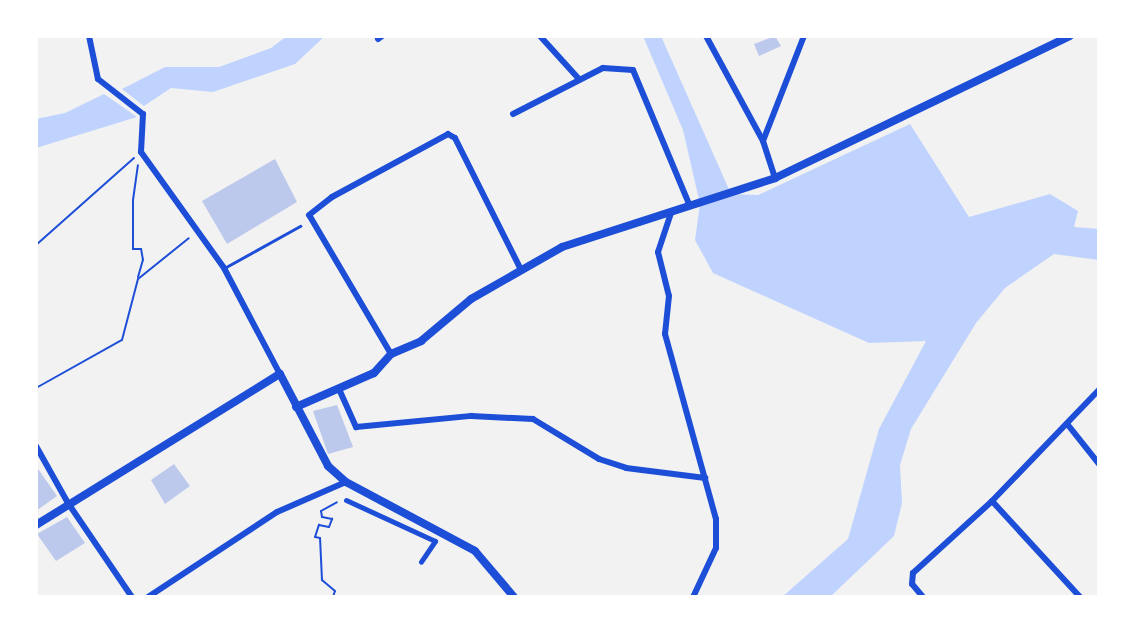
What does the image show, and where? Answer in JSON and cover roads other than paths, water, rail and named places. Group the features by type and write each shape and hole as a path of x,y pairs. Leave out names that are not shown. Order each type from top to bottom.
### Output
{"street":[{"path":"89,36 98,79 143,114 141,152 200,230 224,268 318,451 346,482 475,551 514,597"},
{"path":"540,36 579,79"},
{"path":"706,36 718,67 763,141 775,178"},
{"path":"763,141 804,36"},
{"path":"296,407 374,373 391,354 421,341 471,299 520,268 562,247 775,178 1070,36"},
{"path":"513,114 603,68 633,70 695,205"},
{"path":"391,354 309,215 332,197 448,134 455,138 520,268"},
{"path":"671,213 658,252 669,296 665,334 716,519 716,548 693,597"},
{"path":"36,525 280,374"},
{"path":"339,389 351,422 363,429 471,416 533,419 599,459 626,468 705,478"},
{"path":"923,597 912,584 913,573 992,501 1099,390"},
{"path":"1068,425 1099,464"},
{"path":"36,446 68,503 132,597"},
{"path":"148,597 277,512 346,482"},
{"path":"346,500 435,541 421,562"},
{"path":"992,501 1080,597"}],"lane":[{"path":"224,268 300,226"}],"water":[{"path":"287,36 325,36 295,64 213,92 171,88 144,106 122,89 165,67 219,67 271,48"},
{"path":"643,36 661,36 731,194 758,195 910,124 969,217 1050,194 1078,211 1074,227 1099,229 1099,260 1054,254 1005,288 976,323 911,429 900,465 902,503 894,536 830,597 782,597 848,539 879,429 926,341 869,343 713,273 695,240 700,204 683,130"},
{"path":"104,94 137,117 36,148 36,119 65,113"}]}
